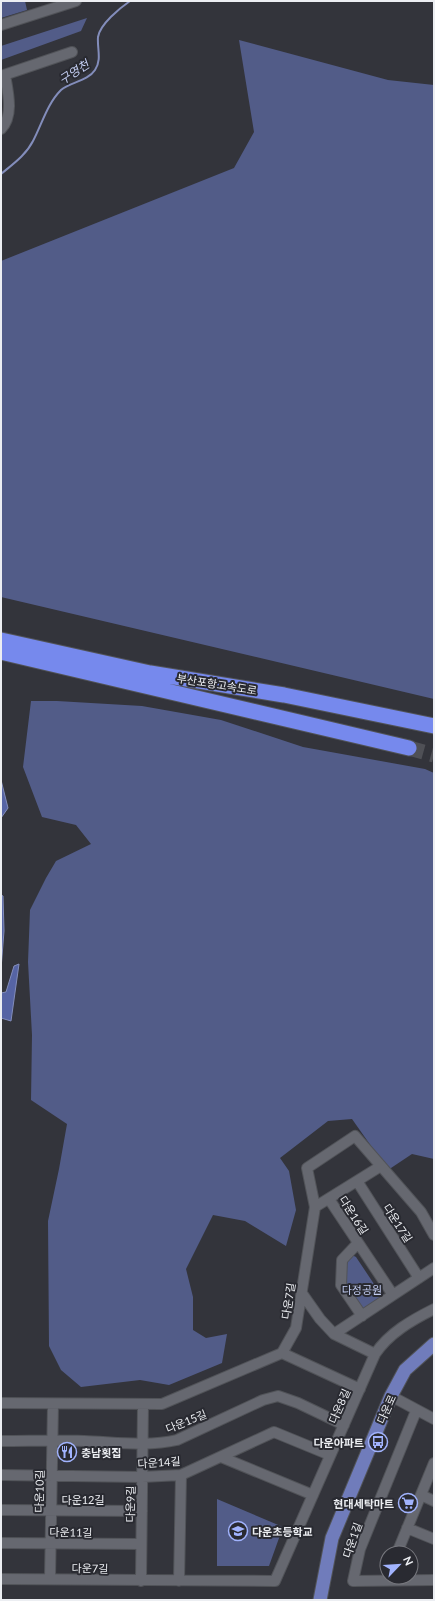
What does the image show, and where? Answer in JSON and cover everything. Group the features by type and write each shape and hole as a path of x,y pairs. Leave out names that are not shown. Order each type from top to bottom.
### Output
{"highway":[{"name":"부산포항고속도로","path":"1,640 64,660 409,748"},
{"name":"부산포항고속도로","path":"1,652 150,673 284,695 434,726"}],"main road":[{"name":"다운로","path":"321,1594 332,1538 391,1396 405,1370 434,1344"}],"street":[{"path":"1,25 76,1"},
{"path":"1,129 7,120 9,109 9,97 3,75 72,52"},
{"name":"다운7길","path":"282,1353 296,1328 315,1207 307,1168 354,1136 421,1212 434,1235"},
{"name":"다운16길","path":"381,1166 329,1199 393,1295"},
{"name":"다운17길","path":"357,1181 419,1278"},
{"path":"315,1207 329,1199"},
{"path":"358,1243 342,1260 341,1285 362,1316"},
{"path":"334,1334 434,1268"},
{"path":"302,1292 320,1318 334,1334 375,1354"},
{"name":"다운8길","path":"275,1581 375,1354 383,1343 400,1329 434,1309"},
{"path":"1,1403 162,1404 282,1353 360,1389"},
{"name":"다운15길","path":"1,1441 52,1440 143,1443 168,1442 177,1440 263,1400 278,1396 298,1403 344,1424"},
{"path":"391,1396 416,1411 434,1419"},
{"name":"다운10길","path":"50,1579 53,1404"},
{"name":"다운9길","path":"141,1581 144,1404"},
{"name":"다운1길","path":"379,1579 353,1581 360,1549 416,1411"},
{"name":"다운14길","path":"1,1475 142,1477 181,1475 274,1432 330,1456"},
{"path":"221,1457 313,1495"},
{"path":"400,1545 434,1463"},
{"path":"179,1581 181,1475"},
{"path":"421,1495 434,1501"},
{"name":"다운12길","path":"1,1510 142,1511"},
{"path":"407,1528 434,1539"},
{"name":"다운11길","path":"1,1543 141,1544"},
{"name":"다운7길","path":"1,1578 141,1581 275,1581"},
{"name":"다운1길","path":"419,1580 434,1580"}],"green space":[{"path":"1,1 25,1 27,10 1,18"},
{"path":"87,18 81,31 1,60 1,46"},
{"path":"239,40 388,80 434,85 434,699 1,597 1,261 234,168 254,132"},
{"path":"31,701 142,706 221,720 303,747 425,769 434,773 434,1159 412,1154 388,1170 352,1119 328,1121 280,1158 289,1171 296,1210 286,1246 245,1221 213,1215 186,1269 193,1297 193,1330 206,1338 227,1334 222,1363 169,1385 140,1380 81,1387 61,1370 49,1346 48,1221 67,1124 31,1100 32,1035 28,962 30,910 56,861 91,844 76,825 42,817 23,767"},
{"name":"다정공원","path":"352,1255 356,1257 382,1296 360,1311 343,1285 343,1267"},
{"path":"217,1499 283,1527 269,1566 217,1566"}],"shaded area":[{"path":"1,780 8,808 1,818"},
{"path":"1,895 3,896 4,931 1,969"},
{"path":"19,964 11,1021 1,1018 1,993 6,992 14,966"}],"waterway":[{"name":"구영천","path":"1,174 27,151 48,108 61,90 88,77 95,70 99,54 98,37 102,27 111,17 130,1"}],"tunnel":[{"path":"409,748 434,755"}],"place":[{"name":"다운아파트","path":"378,1442"},
{"name":"충남횟집","path":"67,1452"},
{"name":"현대세탁마트","path":"408,1503"},
{"name":"다운초등학교","path":"238,1531"}]}
